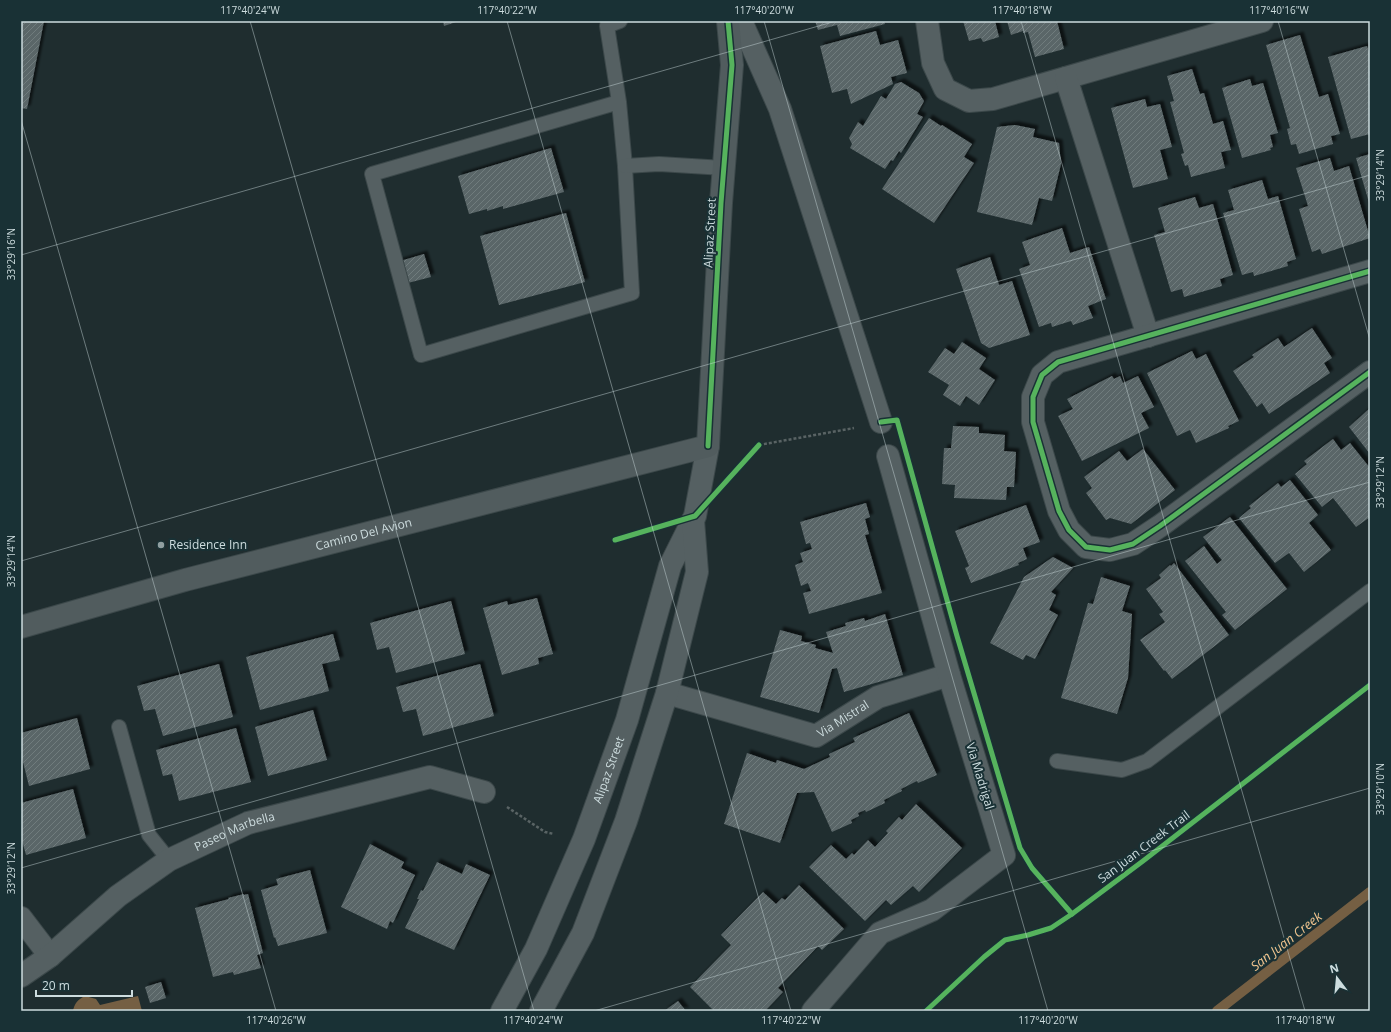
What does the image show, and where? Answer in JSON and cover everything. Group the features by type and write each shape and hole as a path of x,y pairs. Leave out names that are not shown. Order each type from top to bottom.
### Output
{"main road":[{"name":"Alipaz Street","path":"708,446 721,203 732,65 728,21"},
{"name":"Camino Del Avion","path":"21,627 185,580 708,446"}],"street":[{"path":"741,21 780,109 882,422"},
{"path":"927,21 933,63 945,89 969,102 993,99 1262,21"},
{"path":"1066,78 1148,336"},
{"path":"1370,271 1058,362 1042,375 1034,397 1033,422 1059,511 1069,530 1086,547 1110,550 1133,544 1166,522 1370,372"},
{"name":"Alipaz Street","path":"502,1011 536,949 584,839 627,720 670,566 694,520 708,446"},
{"name":"Via Madrigal","path":"813,1011 880,933 932,910 1004,855 949,675 888,456"},
{"name":"Alipaz Street","path":"541,1011 583,933 626,821 667,693 697,572 694,520"},
{"name":"Via Mistral","path":"667,693 816,736 878,697 949,675"},
{"name":"Paseo Marbella","path":"21,976 50,956 118,896 169,860 248,824 430,778 484,792"},
{"path":"21,918 50,956"}],"lane":[{"path":"619,102 372,174 421,355 632,293 625,166 619,102 607,26 620,21"},
{"path":"625,166 659,164 724,168"},
{"path":"1057,761 1122,770 1147,761 1370,591"},
{"path":"119,727 149,835 169,860"}],"path":[{"path":"753,451 758,445 882,422"},
{"path":"484,792 545,832 554,834"}],"shaded area":[{"path":"85,996 96,999 100,1005 138,996 142,1011 73,1011 77,1002"}],"building":[{"path":"21,21 44,21 27,109 21,108"},
{"path":"443,21 459,21 444,26"},
{"path":"815,21 884,21 885,24 840,36 837,25 818,30"},
{"path":"963,21 995,21 999,37 983,42 981,38 969,41"},
{"path":"1007,21 1057,21 1064,49 1035,57 1028,32 1023,33 1023,31 1011,35"},
{"path":"876,31 880,45 898,40 907,73 891,77 893,84 851,104 847,89 832,93 820,46"},
{"path":"1300,35 1319,97 1328,94 1340,134 1331,136 1333,144 1299,154 1296,144 1291,145 1287,129 1290,128 1266,45"},
{"path":"1367,46 1370,56 1370,134 1351,139 1328,57"},
{"path":"1192,69 1200,94 1204,93 1213,124 1223,121 1231,150 1221,152 1225,168 1191,177 1188,165 1185,166 1181,154 1184,153 1170,102 1174,101 1167,76"},
{"path":"1250,79 1252,86 1263,83 1278,133 1270,135 1273,147 1270,148 1271,150 1242,158 1222,88"},
{"path":"901,82 919,93 924,101 917,114 923,117 901,153 899,151 893,161 891,160 885,169 850,148 852,144 849,138 858,122 863,126 881,96 886,99 895,84"},
{"path":"1145,99 1147,107 1160,104 1172,147 1160,150 1168,179 1133,188 1111,108"},
{"path":"929,118 972,144 964,157 974,163 934,223 882,189"},
{"path":"1015,125 1035,129 1033,137 1059,143 1061,164 1052,201 1039,198 1032,225 977,212 997,127"},
{"path":"551,148 564,192 503,209 503,206 487,211 487,209 469,214 458,176"},
{"path":"1370,154 1370,206 1356,158"},
{"path":"1330,158 1334,171 1349,166 1370,238 1322,254 1320,249 1312,252 1299,209 1308,206 1296,168"},
{"path":"1262,180 1268,199 1278,196 1296,259 1287,262 1288,266 1254,276 1253,272 1242,275 1223,213 1234,210 1228,190"},
{"path":"1195,197 1199,208 1213,204 1233,275 1220,279 1222,286 1184,297 1182,289 1171,292 1154,235 1165,232 1158,208"},
{"path":"566,213 585,282 499,305 480,236"},
{"path":"1062,228 1070,253 1089,247 1106,299 1088,306 1093,318 1073,325 1071,321 1052,327 1051,323 1039,327 1019,269 1030,265 1022,242"},
{"path":"424,254 431,277 404,284 397,262"},
{"path":"990,257 999,285 1012,281 1030,335 989,348 981,343 956,269"},
{"path":"1312,328 1332,358 1324,363 1330,373 1269,414 1262,403 1257,407 1233,371 1254,357 1252,355 1278,338 1284,347"},
{"path":"962,342 986,358 979,369 995,380 979,405 966,396 960,406 943,395 949,385 928,372 945,348 954,354"},
{"path":"1192,351 1196,359 1206,354 1239,421 1228,426 1229,428 1196,443 1190,430 1177,436 1147,373"},
{"path":"1112,376 1114,379 1120,376 1123,383 1138,376 1154,407 1141,413 1149,428 1082,461 1058,416 1073,409 1067,399"},
{"path":"1370,408 1370,454 1349,427"},
{"path":"953,426 979,427 979,433 1005,435 1004,451 1016,452 1014,487 1007,487 1006,500 954,498 955,485 942,484 944,448 951,448"},
{"path":"1333,439 1341,450 1350,443 1370,468 1370,517 1356,527 1333,498 1322,507 1295,474 1307,464 1304,461"},
{"path":"1143,449 1175,490 1131,524 1110,518 1106,520 1086,493 1092,488 1084,477 1119,451 1127,461"},
{"path":"1290,480 1318,515 1309,523 1331,550 1304,572 1289,553 1275,563 1239,518 1251,508 1249,506 1278,483 1281,487"},
{"path":"866,503 870,517 865,519 869,534 865,535 882,593 809,614 803,593 811,591 808,583 801,586 795,565 803,562 800,553 812,549 810,543 806,544 800,522"},
{"path":"1026,505 1040,542 1023,548 1027,559 1018,563 1019,565 971,583 965,568 969,566 955,531"},
{"path":"1230,517 1287,589 1235,630 1222,615 1226,612 1185,561 1204,546 1217,564 1222,560 1203,537"},
{"path":"1053,557 1073,568 1051,592 1056,595 1049,610 1058,615 1035,659 1026,655 1023,660 990,643 1024,577"},
{"path":"1174,563 1229,635 1172,679 1140,640 1165,622 1159,614 1163,612 1146,589 1161,578 1159,575"},
{"path":"1101,577 1130,586 1122,611 1132,614 1128,678 1117,714 1061,698 1088,603 1093,604"},
{"path":"537,598 553,654 538,658 539,664 502,675 483,608 507,601 508,605"},
{"path":"451,601 465,654 396,673 389,647 377,650 370,623"},
{"path":"885,614 903,675 844,692 837,668 832,669 819,713 760,697 780,630 802,636 801,641 816,645 815,648 833,653 826,632 846,626 845,623 864,618 865,621"},
{"path":"333,634 340,660 322,664 329,691 260,710 246,657"},
{"path":"219,664 233,717 163,736 155,709 144,711 137,686"},
{"path":"480,664 494,716 423,736 416,709 403,712 396,687"},
{"path":"313,710 327,760 268,776 255,727"},
{"path":"909,713 937,775 918,783 917,781 901,789 902,791 884,800 885,803 866,812 865,810 858,813 859,816 851,820 852,823 832,832 814,792 797,793 780,843 724,824 747,753 776,763 777,760 804,769 830,757 829,754 855,742 853,738"},
{"path":"77,718 90,769 29,786 21,754 21,733"},
{"path":"236,728 251,782 179,801 172,774 163,776 156,750"},
{"path":"73,789 86,838 26,855 21,837 21,803"},
{"path":"916,804 962,848 919,892 913,886 891,905 886,900 865,921 809,867 831,845 846,859 852,853 854,855 868,840 875,847 888,833 886,831 899,817 902,820"},
{"path":"370,844 404,862 401,868 415,875 393,923 390,921 387,929 341,907"},
{"path":"437,862 462,874 466,864 490,875 454,950 405,928 419,899 417,899 421,890 423,891"},
{"path":"310,870 327,933 278,946 275,937 274,938 261,890 278,885 276,879"},
{"path":"799,885 844,929 822,950 818,946 778,988 783,992 765,1011 714,1011 690,987 731,945 721,935 763,892 776,904 782,898 785,900"},
{"path":"248,894 263,953 257,955 261,968 234,975 233,972 213,977 195,908"},
{"path":"161,982 166,998 150,1003 145,987"},
{"path":"678,1001 686,1011 664,1011"}],"waterway":[{"name":"San Juan Creek","path":"1217,1011 1370,892"}],"cycle path":[{"path":"708,446 721,203 732,65 728,21"},
{"path":"1370,271 1058,362 1042,375 1033,397 1033,422 1059,511 1069,530 1086,547 1110,550 1133,544 1160,526 1370,372"},
{"path":"881,422 897,420 957,636 1020,848 1032,868 1072,914"},
{"path":"615,540 695,516 759,445"},
{"name":"San Juan Creek Trail","path":"926,1011 984,957 1005,940 1051,928 1072,914 1143,861 1370,685"}],"place":[{"name":"Residence Inn","path":"161,545"}]}
